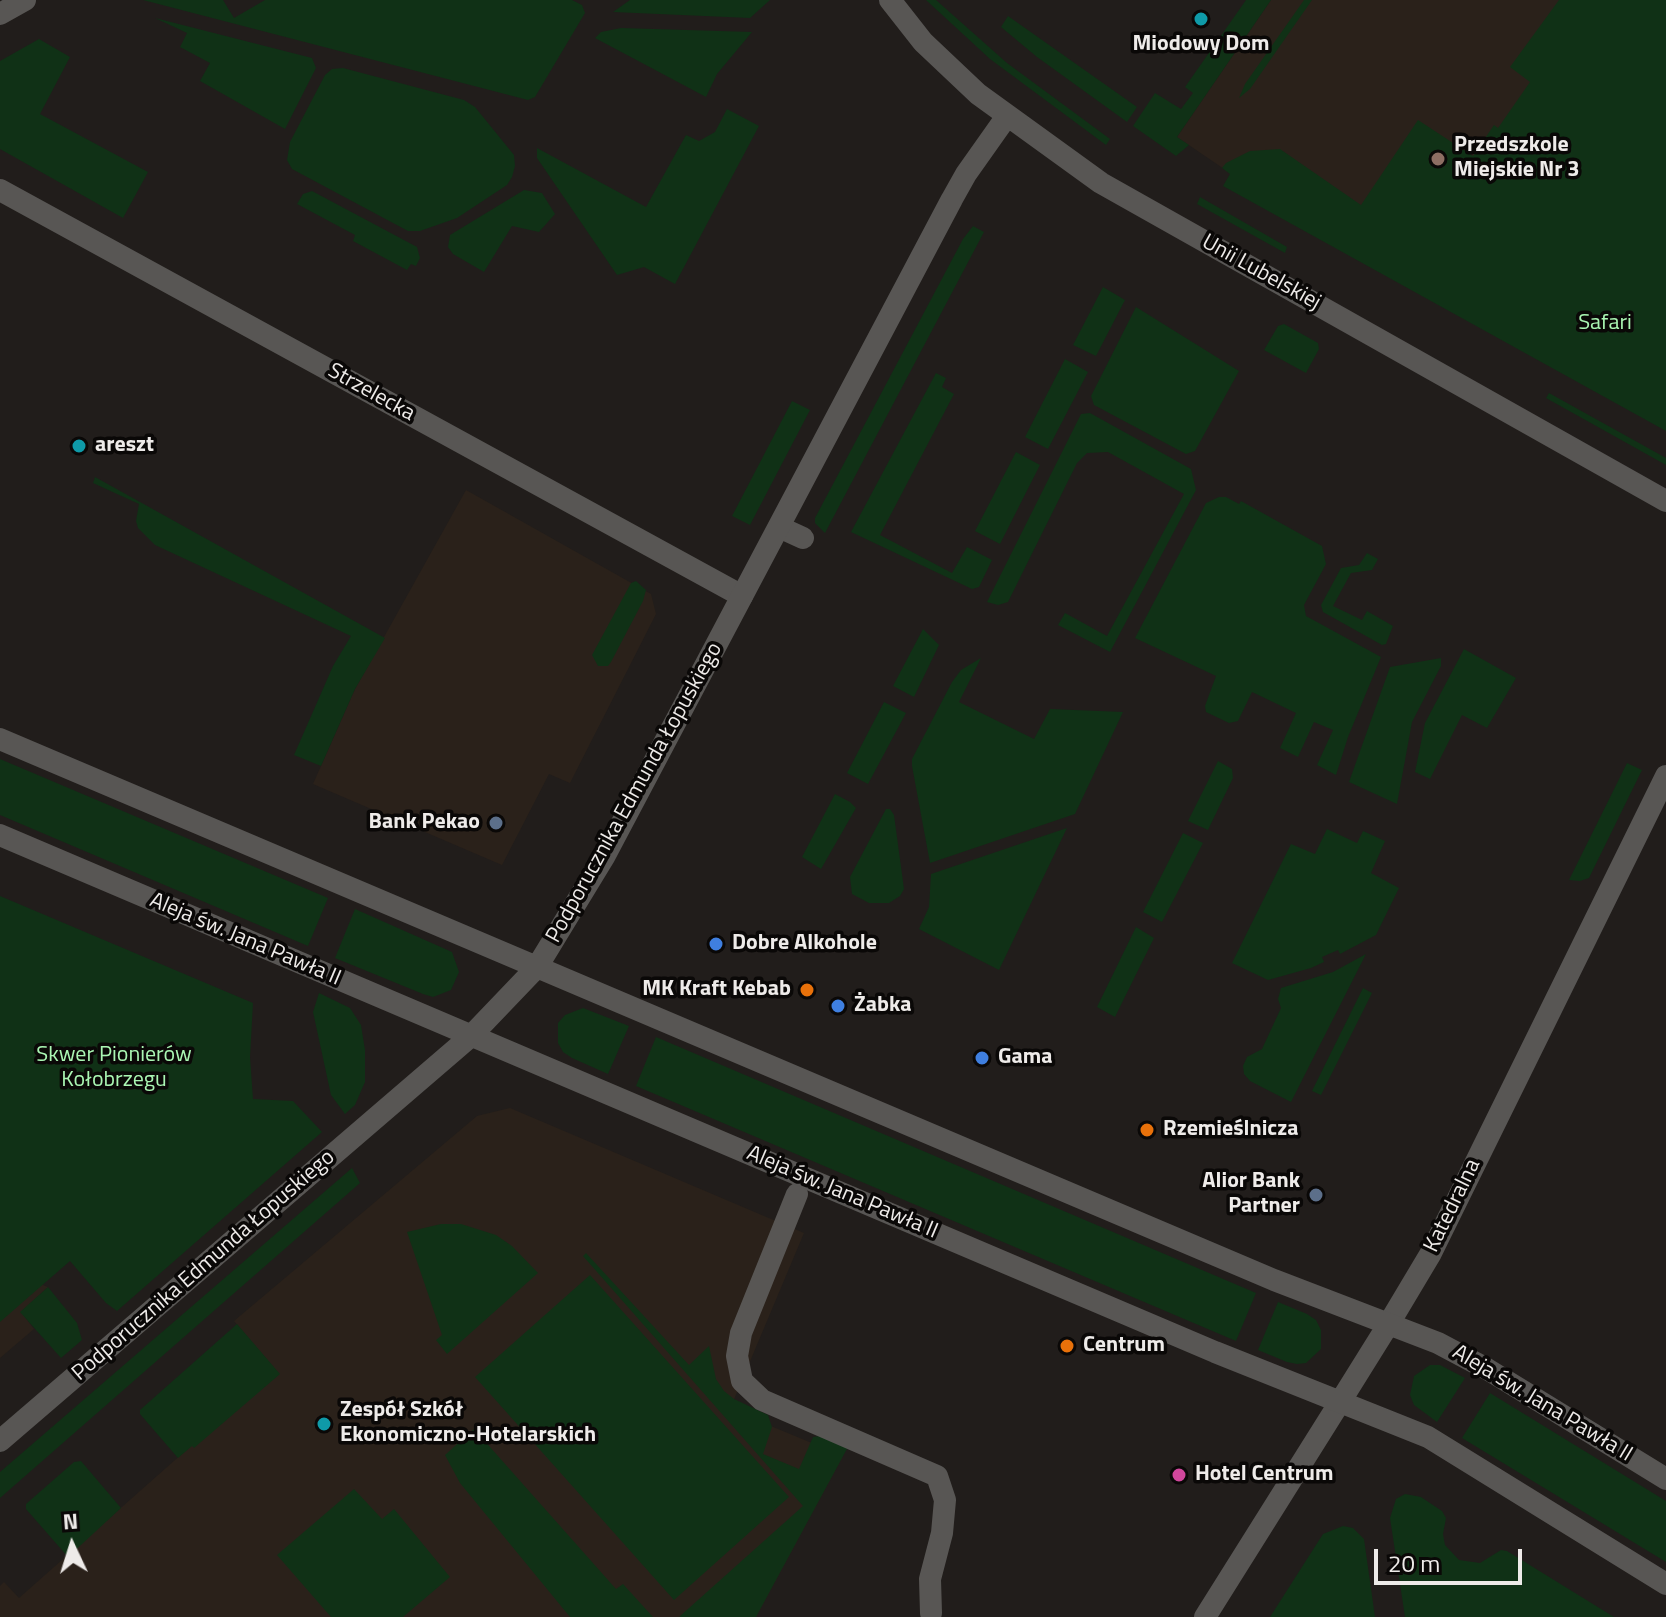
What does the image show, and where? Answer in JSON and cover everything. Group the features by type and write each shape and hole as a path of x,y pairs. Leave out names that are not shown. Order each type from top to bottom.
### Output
{"street":[{"path":"0,14 25,0"},
{"name":"Unii Lubelskiej","path":"890,0 948,68 1007,116 1101,183 1666,501"},
{"name":"Podporucznika Edmunda Łopuskiego","path":"0,1441 471,1036 537,967 604,857 959,186 1007,116"},
{"name":"Strzelecka","path":"0,190 742,596"},
{"path":"779,527 803,538"},
{"name":"Aleja św. Jana Pawła II","path":"0,739 1274,1280 1464,1355 1666,1479"},
{"name":"Katedralna","path":"1205,1617 1431,1253 1666,776"},
{"name":"Aleja św. Jana Pawła II","path":"0,835 1201,1346 1428,1437 1666,1584"},
{"path":"797,1194 741,1333 737,1356 742,1381 762,1400 937,1476 945,1500 942,1533 930,1579 931,1613"}],"shaded area":[{"name":"Przedszkole Miejskie Nr 3","path":"1271,0 1666,0 1488,324 1230,173 1177,137"},
{"path":"466,490 651,594 656,614 570,783 549,774 502,865 313,784 355,689"},
{"path":"510,1108 804,1233 730,1409 843,1456 756,1617 0,1617 0,1586 4,1582 19,1598 192,1445 279,1374 234,1321 477,1116"},
{"path":"21,1277 48,1287 21,1312 34,1329 0,1358 0,1295"}],"green space":[{"path":"143,0 223,0 234,18 265,0 572,0 582,5 585,13 535,97 528,100"},
{"path":"630,0 770,0 750,18 613,12"},
{"path":"926,0 936,0 1007,63 1110,139 1106,145 990,59"},
{"path":"1246,0 1271,0 1177,137 1189,145 1176,156 1133,126 1155,93 1181,109 1193,93 1185,87"},
{"path":"1304,0 1312,0 1250,89 1239,98 1245,84"},
{"name":"Safari","path":"1559,0 1666,0 1666,431 1223,186 1230,174 1222,168 1226,163 1250,151 1280,149 1361,205 1418,120 1473,156 1494,125 1498,128 1530,82 1510,67"},
{"path":"1008,16 1137,107 1127,122 1001,27"},
{"path":"155,18 312,58 316,68 285,129 200,81 210,63 180,47 187,33"},
{"path":"621,28 752,32 717,74 706,97 595,38 601,32"},
{"path":"39,39 70,57 40,114 148,172 123,218 0,149 0,61"},
{"path":"343,68 464,100 475,107 514,155 515,166 507,185 457,218 420,231 408,231 292,169 287,160 290,142 325,75 332,69"},
{"path":"727,109 759,126 675,284 644,267 617,275 537,158 537,148 646,207 686,135 699,141 715,132"},
{"path":"524,190 542,193 555,214 539,232 512,226 484,272 453,254 448,247 450,235"},
{"path":"312,191 417,247 420,258 416,266 411,264 407,270 353,241 355,235 297,204 303,194"},
{"path":"1200,197 1287,247 1285,253 1197,204"},
{"path":"973,226 984,232 825,533 815,523 815,518 963,239"},
{"path":"1103,287 1125,300 1096,356 1073,345"},
{"path":"1136,307 1239,371 1195,451 1186,454 1094,405 1091,396"},
{"path":"1284,324 1318,343 1319,349 1306,373 1264,350 1278,326"},
{"path":"1065,359 1088,372 1048,449 1025,437"},
{"path":"936,373 946,378 942,387 954,394 880,535 952,573 967,547 992,560 979,587 972,589 851,532"},
{"path":"1549,393 1666,458 1666,465 1546,398"},
{"path":"792,401 810,410 750,525 732,516"},
{"path":"1090,413 1191,469 1196,490 1110,652 1058,625 1065,613 1107,636 1184,494 1108,452 1087,453 1077,463 1008,602 998,605 987,602 1081,414"},
{"path":"1016,452 1040,465 1000,544 975,531"},
{"path":"95,477 385,638 355,689 321,766 294,755 333,666 351,636 155,545 138,528 139,504 93,483"},
{"path":"1219,497 1239,504 1241,501 1322,546 1326,564 1304,605 1306,616 1381,657 1336,775 1317,765 1333,730 1314,722 1298,757 1280,748 1296,713 1252,692 1238,721 1229,723 1206,712 1205,706 1216,676 1135,638 1206,503"},
{"path":"1367,553 1378,559 1372,570 1351,573 1333,606 1362,620 1367,611 1393,626 1386,644 1382,645 1323,612 1321,605 1341,568 1359,565"},
{"path":"636,581 646,590 643,601 611,662 608,666 598,666 592,655 631,583"},
{"path":"923,629 939,645 914,697 893,686"},
{"path":"1464,649 1516,678 1487,728 1462,715 1430,779 1415,772 1425,723"},
{"path":"981,658 959,702 1034,739 1050,709 1123,712 1075,814 930,863 912,759 952,682 961,670"},
{"path":"1441,658 1441,666 1412,722 1397,804 1349,782 1390,667"},
{"path":"884,702 906,713 868,784 847,773"},
{"path":"0,759 328,898 308,946 0,815"},
{"path":"1218,761 1232,769 1233,778 1208,830 1188,821"},
{"path":"1627,763 1642,770 1589,878 1569,880"},
{"path":"835,794 856,808 821,869 802,857"},
{"path":"886,809 894,815 904,889 889,903 869,903 852,894 850,877"},
{"path":"1067,828 999,970 919,929 929,907 931,874"},
{"path":"1327,829 1357,843 1363,831 1385,841 1371,873 1399,888 1376,935 1340,954 1338,950 1322,957 1324,962 1311,968 1268,980 1232,963 1291,844 1315,854"},
{"path":"1183,833 1203,843 1162,922 1143,912"},
{"name":"Skwer Pionierów Kołobrzegu","path":"0,896 253,1003 250,1057 253,1099 293,1101 322,1132 117,1311 106,1303 70,1261 0,1322"},
{"path":"355,909 452,952 459,972 451,990 433,997 335,958"},
{"path":"1136,927 1154,938 1115,1017 1097,1007"},
{"path":"1366,954 1291,1102 1250,1081 1244,1074 1243,1066 1247,1057 1262,1049 1281,1008 1278,999 1281,988 1333,972"},
{"path":"1363,988 1372,993 1321,1095 1312,1091"},
{"path":"319,993 350,1008 361,1025 365,1082 355,1105 345,1114 331,1095 313,1012"},
{"path":"583,1008 629,1026 608,1074 572,1058 563,1052 558,1043 558,1023 565,1015"},
{"path":"656,1037 1256,1293 1236,1341 636,1086"},
{"path":"352,1168 360,1183 0,1498 0,1472"},
{"path":"441,1224 461,1224 496,1235 512,1246 538,1273 447,1354 436,1340 442,1335 407,1232"},
{"path":"586,1253 689,1365 709,1346 716,1379 724,1391 768,1415 772,1427 763,1454 799,1469 813,1437 820,1436 848,1447 756,1617 679,1617 803,1506 583,1256"},
{"path":"590,1275 789,1497 674,1600 475,1377"},
{"path":"48,1287 77,1323 82,1340 61,1358 20,1312"},
{"path":"1278,1302 1307,1314 1316,1320 1321,1330 1321,1349 1306,1363 1287,1362 1258,1350"},
{"path":"237,1324 280,1374 194,1448 192,1446 178,1458 140,1414 140,1410"},
{"path":"1430,1365 1440,1365 1465,1378 1437,1422 1414,1405 1410,1395 1414,1376"},
{"path":"1490,1393 1666,1501 1666,1562 1462,1438"},
{"path":"474,1429 616,1589 623,1584 653,1617 570,1617 460,1483 445,1455"},
{"path":"81,1461 121,1508 68,1557 26,1509 26,1504 74,1462"},
{"path":"354,1489 382,1519 394,1509 450,1577 403,1617 331,1617 277,1555"},
{"path":"1405,1494 1421,1497 1442,1511 1446,1518 1443,1534 1445,1545 1459,1560 1480,1563 1501,1550 1507,1551 1614,1617 1405,1617 1390,1518 1396,1499"},
{"path":"1343,1526 1353,1528 1364,1539 1375,1617 1270,1617 1323,1534"}],"place":[{"name":"Miodowy Dom","path":"1201,19"},
{"name":"Przedszkole Miejskie Nr 3","path":"1438,159"},
{"name":"areszt","path":"79,446"},
{"name":"Bank Pekao","path":"496,823"},
{"name":"Dobre Alkohole","path":"716,944"},
{"name":"MK Kraft Kebab","path":"807,990"},
{"name":"Żabka","path":"838,1006"},
{"name":"Gama","path":"982,1058"},
{"name":"Rzemieślnicza","path":"1147,1130"},
{"name":"Alior Bank Partner","path":"1316,1195"},
{"name":"Centrum","path":"1067,1346"},
{"name":"Zespół Szkół Ekonomiczno-Hotelarskich","path":"324,1424"},
{"name":"Hotel Centrum","path":"1179,1475"}]}
